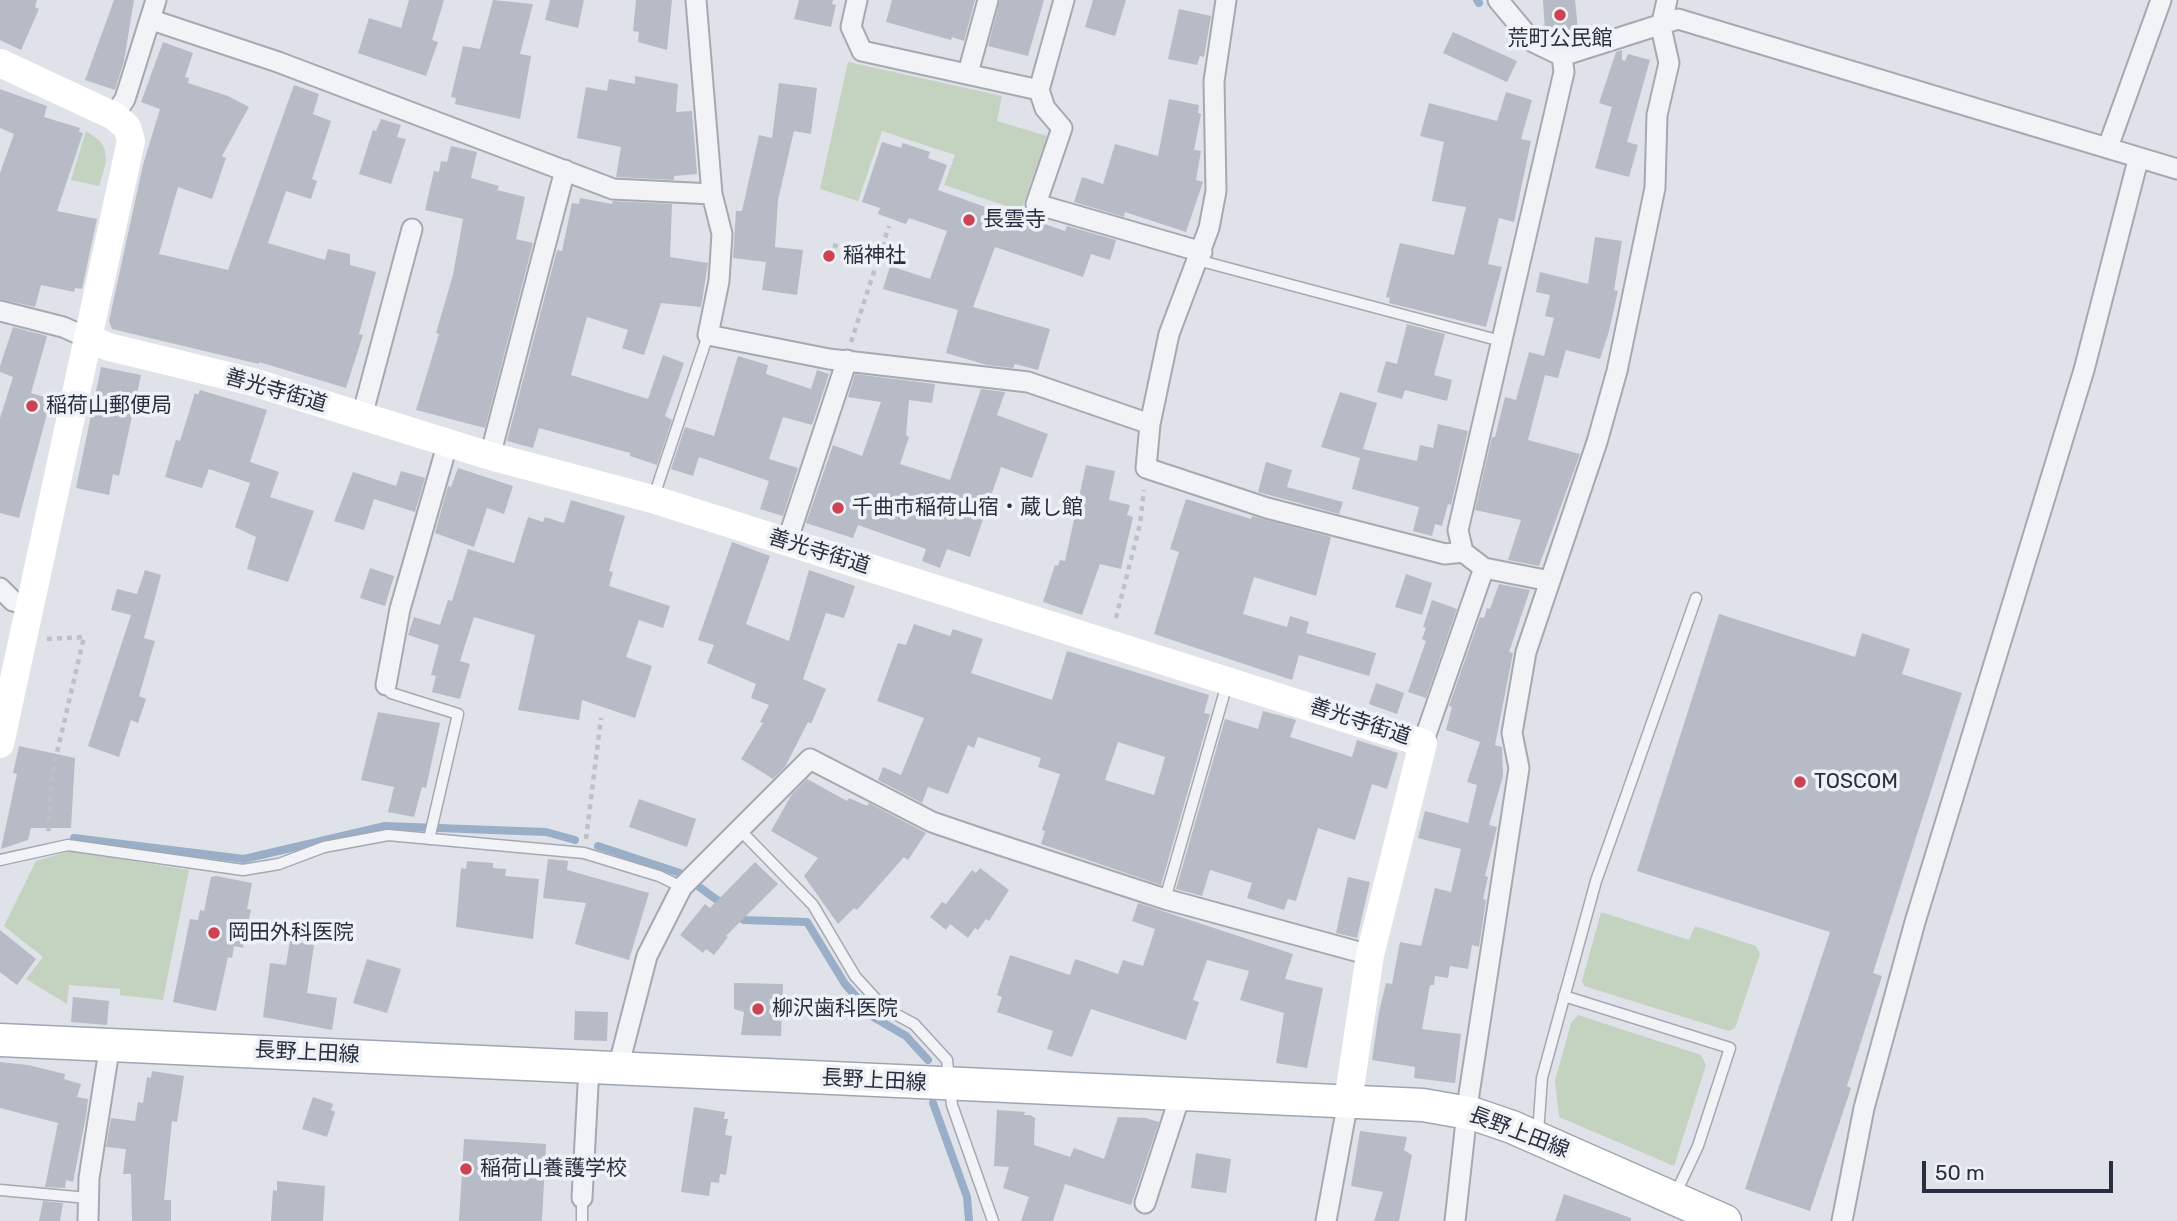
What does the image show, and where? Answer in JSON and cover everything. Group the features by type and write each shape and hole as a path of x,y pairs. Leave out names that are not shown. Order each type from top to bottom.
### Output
{"main road":[{"name":"長野上田線","path":"0,1040 1180,1096 1412,1104 1467,1113 1537,1137 1724,1221"}],"street":[{"path":"114,116 125,99 152,20 156,0"},
{"path":"696,0 712,194 722,234 719,281 708,335 847,360 1028,382 1150,424"},
{"path":"857,0 851,27 862,51 1039,90"},
{"path":"968,74 988,0"},
{"path":"1064,0 1039,90 1045,108 1062,128 1036,204 1202,252"},
{"path":"1226,0 1214,81 1216,191 1202,252 1169,334 1150,424 1146,468 1267,508 1445,554 1463,552"},
{"path":"1498,0 1532,42 1562,56 1678,19 2108,147 2138,160 2177,169"},
{"path":"1455,1221 1467,1113 1518,768 1512,733 1526,652 1597,442 1617,371 1655,188 1657,115 1669,63 1661,26 1667,0"},
{"path":"2108,147 2161,0"},
{"path":"152,20 278,62 613,189 712,194"},
{"path":"1550,581 1484,568 1463,552 1458,530 1564,72 1562,56"},
{"path":"0,63 114,116 127,127 131,141 0,744"},
{"path":"1842,1221 1864,1108 1915,922 2084,370 2138,160"},
{"path":"490,456 565,170"},
{"path":"362,416 412,229"},
{"path":"0,311 63,327 88,338"},
{"name":"善光寺街道","path":"88,338 109,347 253,382 490,456 652,499 1423,743 1370,955 1348,1101 1326,1221"},
{"path":"787,542 847,360"},
{"path":"386,685 400,609 448,442"},
{"path":"1423,743 1484,568"},
{"path":"0,588 13,601 30,606"},
{"path":"582,1198 603,1068 647,956 681,887 810,759 932,822 1165,900 1370,955"},
{"path":"88,1221 88,1198 110,1044"},
{"path":"1145,1203 1180,1096"}],"lane":[{"path":"1202,252 1205,262 1500,341"},
{"path":"652,499 708,335"},
{"path":"1537,1137 1542,1078 1596,881 1696,598"},
{"path":"1165,900 1228,680"},
{"path":"386,685 391,693 458,714 430,836"},
{"path":"740,830 813,905 855,976 884,1007 914,1024 947,1060 952,1105 993,1221"},
{"path":"0,860 68,845 243,870 279,864 324,847 388,835 430,836 584,853 659,876 681,887"},
{"path":"1564,996 1730,1048 1698,1146 1674,1198"},
{"path":"0,1190 88,1198"},
{"path":"582,1198 582,1221"}],"path":[{"path":"847,360 889,226"},
{"path":"833,245 878,260"},
{"path":"1110,643 1140,524 1146,468"},
{"path":"22,642 84,637 52,774 47,850"},
{"path":"584,853 601,718"}],"green space":[{"path":"848,62 1002,96 997,121 1047,136 1021,211 944,185 955,155 882,131 858,201 820,189"},
{"path":"86,131 100,141 105,150 106,162 99,186 71,180"},
{"path":"70,851 189,870 163,1000 120,995 120,989 69,985 67,1004 26,979 43,957 4,926 36,861"},
{"path":"1601,912 1689,940 1695,926 1756,946 1760,954 1735,1028 1729,1031 1584,986 1582,981"},
{"path":"1578,1015 1701,1055 1706,1065 1674,1166 1559,1117 1555,1081 1571,1023"}],"building":[{"path":"0,0 37,0 35,7 39,9 21,50 0,40"},
{"path":"114,0 134,0 124,61 115,90 85,80"},
{"path":"409,0 444,0 432,40 438,42 426,76 358,53 369,18 401,28"},
{"path":"493,0 533,4 520,54 531,56 520,119 455,104 456,98 451,97 463,46 480,49"},
{"path":"550,0 584,0 578,28 545,20"},
{"path":"636,0 672,0 667,50 638,42 639,32 633,31"},
{"path":"799,0 833,0 832,4 836,5 831,27 794,19"},
{"path":"892,0 975,0 964,41 952,37 951,40 886,22"},
{"path":"1000,0 1044,0 1028,56 988,46"},
{"path":"1093,0 1126,0 1115,36 1085,27"},
{"name":"荒町公民館","path":"1543,0 1575,0 1578,30 1545,32"},
{"path":"1179,9 1211,16 1204,57 1200,56 1197,65 1168,59"},
{"path":"1453,32 1517,61 1507,82 1443,53"},
{"path":"163,42 193,53 185,77 189,78 188,83 228,96 249,107 222,156 226,158 212,199 178,187 159,254 228,270 294,85 319,94 313,114 331,121 312,179 317,181 311,199 286,191 268,243 325,260 328,249 350,254 350,265 376,272 359,334 363,335 346,388 259,362 112,329 109,321 143,165 160,109 141,102"},
{"path":"1622,50 1622,60 1625,61 1628,54 1650,60 1627,142 1638,145 1629,177 1595,168 1612,107 1599,103 1616,52"},
{"path":"635,76 678,84 676,112 692,111 697,174 674,176 674,180 616,177 621,147 577,138 586,87 607,91 609,79 635,84"},
{"path":"779,83 817,88 811,134 794,131 778,200 775,247 803,250 797,295 762,290 766,262 733,258 736,211 742,211 759,135 772,138"},
{"path":"0,89 47,106 44,117 80,128 79,132 83,133 57,211 97,219 82,289 75,288 74,292 41,285 35,307 0,299 0,173 14,134 0,128"},
{"path":"1506,92 1532,100 1521,139 1531,141 1514,222 1499,218 1488,264 1502,267 1486,327 1389,303 1390,298 1386,297 1400,243 1454,255 1466,207 1432,201 1444,142 1420,136 1429,103 1497,121"},
{"path":"1169,99 1199,105 1198,113 1201,114 1194,150 1201,151 1196,180 1203,182 1186,232 1125,212 1124,217 1074,202 1082,177 1103,184 1115,144 1158,156"},
{"path":"381,119 401,125 397,137 406,139 391,184 359,174 373,130 376,131"},
{"path":"882,142 901,148 903,143 930,152 928,158 947,165 938,190 1038,226 1039,222 1065,231 1067,226 1116,240 1110,260 1091,254 1083,277 995,247 973,307 1050,329 1038,370 1015,364 1013,368 987,365 946,353 958,310 883,289 890,266 930,279 947,231 909,218 906,224 878,214 880,208 862,202"},
{"path":"451,146 477,152 471,178 499,186 497,190 525,197 516,239 533,243 485,428 416,410 439,334 436,333 453,275 463,219 425,210 434,171 439,172 441,161 447,162"},
{"path":"580,198 612,204 613,201 672,204 670,257 708,263 701,307 661,303 644,355 622,348 628,330 587,317 571,375 648,399 663,355 684,363 665,416 672,420 657,465 630,456 630,453 539,428 533,448 507,441 557,250 562,251 572,203 579,204"},
{"path":"1595,237 1622,241 1614,290 1618,291 1600,359 1566,350 1558,378 1545,375 1528,440 1580,454 1539,566 1508,560 1521,520 1475,510 1492,437 1495,437 1505,397 1516,400 1529,352 1544,356 1554,318 1545,316 1550,295 1536,292 1540,272 1588,284"},
{"path":"1407,324 1445,334 1434,375 1452,380 1447,401 1405,390 1402,399 1377,392 1386,361 1397,364"},
{"path":"13,327 47,336 31,393 51,399 19,518 0,513 0,418 13,377 0,372 0,366"},
{"path":"738,356 768,365 766,374 811,389 817,370 829,374 812,425 783,417 769,459 798,468 783,516 760,509 769,481 699,457 693,476 671,469 685,427 714,436"},
{"path":"101,367 141,375 119,476 113,474 109,495 76,488"},
{"path":"855,374 935,384 932,403 909,400 906,435 909,437 900,464 950,480 981,389 1005,392 997,415 1048,434 1032,478 1001,467 970,557 947,549 940,568 922,561 926,549 858,525 853,538 806,523 833,445 862,456 881,402 848,397"},
{"path":"200,390 267,410 250,462 279,472 270,497 314,511 288,582 247,569 256,537 235,527 250,483 209,469 202,488 165,477 176,440 180,441 195,393 198,395"},
{"path":"1340,392 1377,403 1363,449 1417,461 1420,445 1433,448 1438,424 1468,431 1451,505 1448,504 1442,526 1435,524 1432,536 1413,531 1419,507 1352,489 1360,458 1321,447"},
{"path":"1266,462 1292,470 1287,487 1343,502 1339,514 1258,492"},
{"path":"1086,465 1115,471 1109,500 1130,505 1127,515 1133,517 1121,569 1100,564 1082,615 1043,602 1055,565 1058,566 1060,560 1065,561"},
{"path":"458,468 513,486 504,514 487,508 474,547 435,533 448,486 451,487"},
{"path":"401,471 425,478 415,512 374,499 364,530 334,521 353,472 396,486"},
{"path":"1186,499 1251,519 1252,516 1331,537 1316,596 1254,577 1243,614 1287,627 1290,616 1309,622 1306,633 1376,653 1369,676 1299,655 1292,680 1154,634 1179,552 1170,549"},
{"path":"571,500 625,516 609,571 613,572 609,586 670,606 663,628 639,620 626,657 652,666 635,718 582,700 579,720 518,710 535,635 474,617 460,661 470,664 460,699 432,692 436,676 431,675 439,645 408,635 414,617 440,625 448,600 452,601 468,549 514,563 528,517 543,522 545,517 564,523"},
{"path":"732,542 770,556 746,624 789,641 809,570 855,586 844,618 826,613 803,679 826,689 811,724 808,722 785,767 773,779 741,759 763,723 760,722 769,705 751,698 756,684 707,663 714,645 698,640"},
{"path":"370,568 394,576 385,606 360,598"},
{"path":"145,570 161,575 144,638 155,641 139,696 146,699 138,723 131,720 119,757 88,746 131,615 111,610 117,589 137,594"},
{"path":"1406,574 1432,583 1422,615 1395,607"},
{"path":"1499,584 1530,590 1509,652 1513,653 1495,745 1502,747 1503,776 1489,825 1497,827 1485,876 1488,877 1483,899 1486,900 1479,947 1472,945 1468,969 1450,966 1448,978 1435,976 1434,985 1430,985 1422,1029 1461,1034 1455,1083 1414,1078 1415,1067 1372,1060 1379,1012 1386,983 1392,984 1400,942 1421,946 1435,888 1451,892 1461,849 1418,838 1425,811 1468,823 1477,785 1467,782 1480,742 1446,730 1452,707 1449,706 1480,617 1484,618 1487,608 1490,609"},
{"path":"1432,600 1457,609 1426,698 1408,692 1426,641 1422,639 1426,628 1423,627"},
{"name":"TOSCOM","path":"1719,614 1855,657 1862,633 1910,649 1902,674 1962,693 1873,973 1882,976 1847,1086 1851,1088 1810,1211 1745,1189 1830,932 1637,871"},
{"path":"914,624 950,636 953,629 983,639 971,673 1052,700 1067,651 1209,695 1204,713 1210,714 1161,885 1041,844 1045,831 1042,830 1060,774 1038,767 1041,758 978,737 974,748 968,745 948,794 928,787 922,803 878,780 883,767 901,775 924,718 877,701 898,643 906,645","holes":["1118,742 1165,757 1154,795 1105,780"]},
{"path":"1376,683 1404,693 1397,714 1369,704"},
{"path":"1263,711 1296,720 1290,737 1352,757 1357,740 1398,753 1387,789 1372,784 1355,840 1318,828 1296,901 1288,899 1284,910 1247,898 1252,883 1210,870 1202,896 1176,889 1225,719 1258,729"},
{"path":"378,712 440,723 426,788 422,787 414,817 388,812 394,787 361,780"},
{"path":"19,746 75,758 71,828 31,828 28,840 1,849 17,774 13,773"},
{"path":"807,779 847,801 849,798 867,806 869,803 926,833 908,860 904,857 857,910 854,908 838,924 804,876 818,858 771,831 792,794"},
{"path":"639,799 696,819 687,847 629,827"},
{"path":"548,859 568,861 567,870 649,893 629,960 575,944 586,903 543,898"},
{"path":"467,861 493,863 493,868 506,869 505,876 539,879 533,939 456,927 461,868 466,869"},
{"path":"755,862 778,884 726,936 728,937 714,955 706,949 703,953 680,935 705,904 710,908"},
{"path":"980,868 1009,890 989,921 986,919 968,938 950,924 946,930 930,917 942,902 946,904 972,870 976,873"},
{"name":"岡田外科医院","path":"211,877 252,883 247,909 251,910 243,948 234,946 232,958 228,957 216,1011 173,1002 190,919 198,920 200,910 204,911"},
{"path":"1348,877 1370,882 1357,938 1336,933"},
{"path":"1138,903 1293,954 1285,979 1323,988 1307,1068 1276,1063 1284,1013 1240,1000 1249,971 1207,960 1193,1000 1199,1002 1186,1040 1091,1009 1072,1057 1047,1049 1053,1031 997,1012 1002,997 997,995 1010,955 1070,975 1075,959 1118,974 1123,960 1143,966 1155,929 1132,921"},
{"path":"0,930 36,959 17,985 0,972"},
{"path":"290,941 314,945 307,993 337,998 332,1030 263,1017 270,963 286,965"},
{"path":"367,959 401,969 387,1013 353,1003"},
{"name":"柳沢歯科医院","path":"734,983 783,984 781,1036 741,1035 744,1012 734,1009"},
{"path":"73,997 109,1001 107,1025 71,1022"},
{"path":"575,1011 608,1012 607,1041 574,1040"},
{"path":"0,1062 28,1065 65,1074 64,1079 81,1084 77,1097 88,1099 86,1116 73,1182 66,1180 65,1188 45,1187 58,1123 0,1108"},
{"path":"152,1071 184,1076 177,1122 172,1121 164,1200 171,1200 171,1221 132,1221 131,1174 123,1174 126,1149 106,1147 111,1118 135,1121 138,1102 143,1103 147,1077 151,1078"},
{"path":"313,1097 333,1104 331,1110 335,1112 327,1137 302,1129"},
{"path":"694,1107 725,1112 724,1119 728,1119 725,1135 732,1136 726,1175 720,1174 719,1183 711,1182 709,1196 681,1192"},
{"path":"997,1110 1025,1112 1024,1115 1035,1118 1034,1145 1070,1157 1074,1148 1104,1159 1118,1117 1146,1118 1159,1122 1131,1205 1065,1184 1053,1221 1021,1221 1029,1197 1003,1188 1009,1167 994,1166"},
{"path":"1360,1131 1407,1137 1404,1150 1412,1155 1399,1221 1374,1221 1383,1192 1351,1186"},
{"path":"464,1139 546,1144 542,1221 459,1221"},
{"path":"1196,1153 1231,1159 1226,1193 1191,1188"},
{"path":"277,1181 325,1186 323,1221 271,1221 273,1190 277,1191"},
{"path":"1564,1194 1631,1218 1631,1221 1555,1221"},
{"path":"43,1201 63,1203 60,1221 39,1221"}],"waterway":[{"path":"74,838 244,859 385,826 546,832 575,840"},
{"path":"598,846 680,873 724,905"},
{"path":"734,913 744,920 807,922 845,984 875,1018 906,1036 928,1060"},
{"path":"933,1103 967,1197 969,1221"}],"place":[{"name":"荒町公民館","path":"1560,15"},
{"name":"長雲寺","path":"969,220"},
{"name":"稲神社","path":"829,256"},
{"name":"稲荷山郵便局","path":"32,406"},
{"name":"千曲市稲荷山宿・蔵し館","path":"838,508"},
{"name":"TOSCOM","path":"1800,782"},
{"name":"岡田外科医院","path":"214,933"},
{"name":"柳沢歯科医院","path":"758,1009"},
{"name":"稲荷山養護学校","path":"466,1169"}]}
